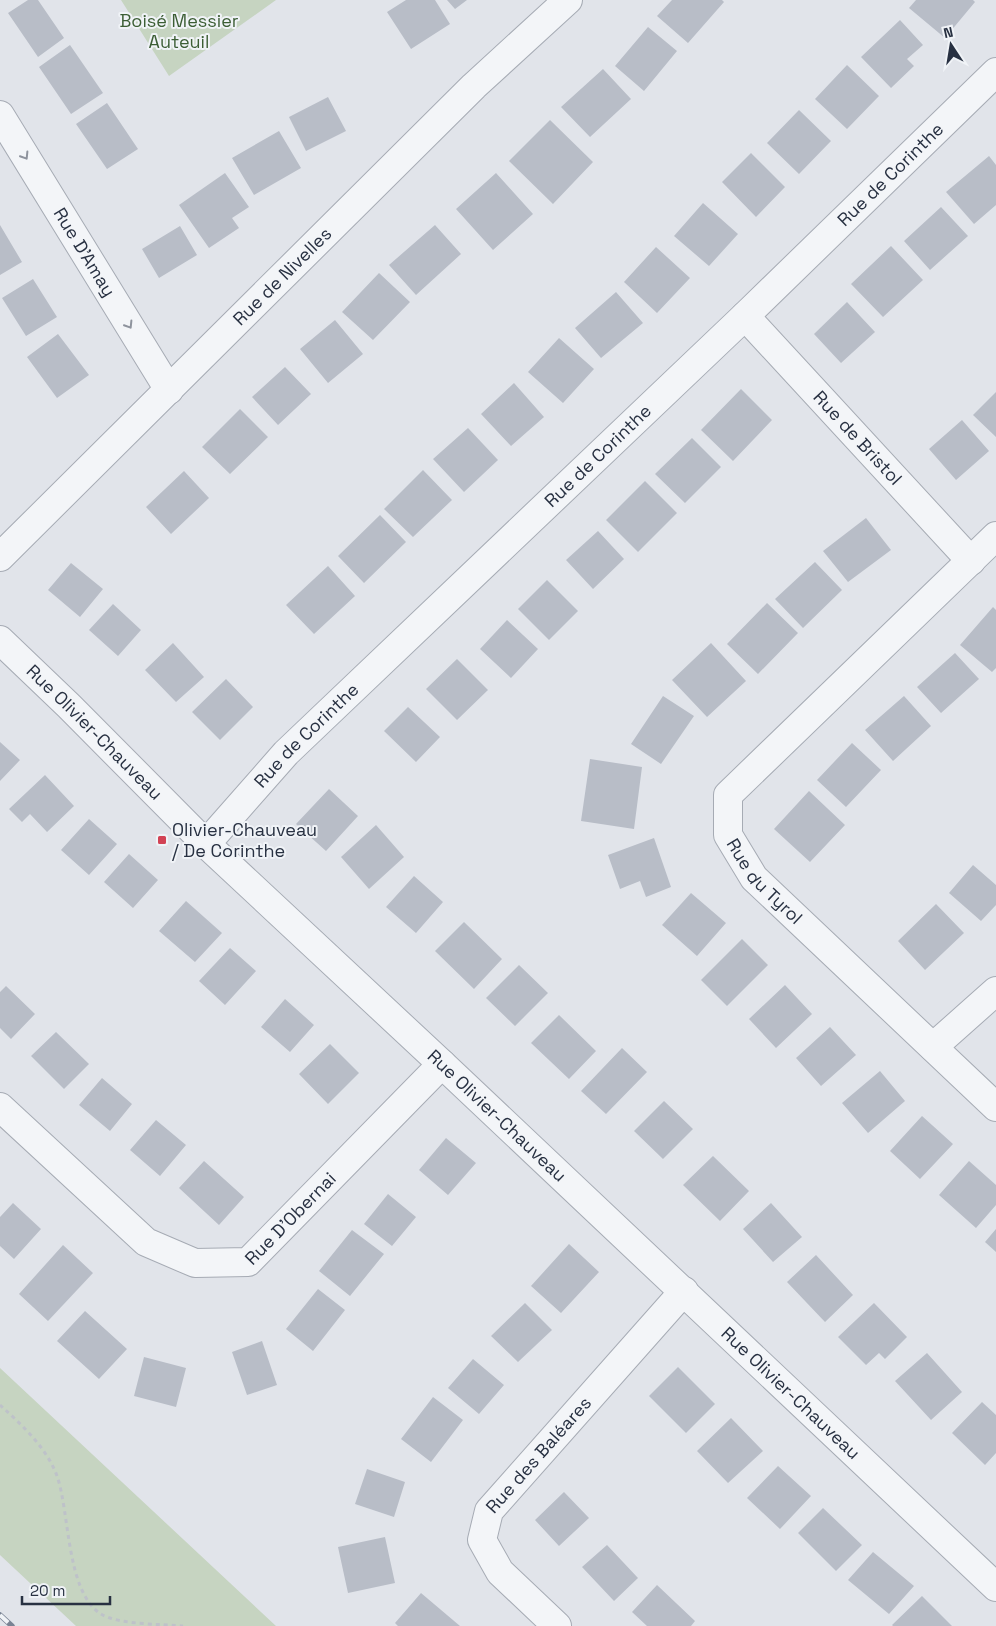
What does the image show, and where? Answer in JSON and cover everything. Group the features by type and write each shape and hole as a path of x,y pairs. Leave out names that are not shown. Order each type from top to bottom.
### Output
{"street":[{"name":"Rue de Nivelles","path":"0,557 474,86 568,0"},
{"name":"Rue de Corinthe","path":"206,844 286,753 745,316 996,72"},
{"name":"Rue D'Amay","path":"0,115 169,390"},
{"name":"Rue de Bristol","path":"745,316 971,561"},
{"name":"Rue du Tyrol","path":"996,536 728,795 728,835 754,878 996,1106"},
{"name":"Rue Olivier-Chauveau","path":"0,640 69,706 206,844 684,1291 996,1587"},
{"path":"933,1047 996,991"},
{"name":"Rue D'Obernai","path":"0,1106 146,1242 195,1263 248,1262 442,1064"},
{"name":"Rue des Baléares","path":"557,1626 500,1572 482,1540 489,1511 684,1291"}],"path":[{"path":"0,1405 50,1461 56,1474 64,1500 77,1576 84,1595 90,1604 101,1614 117,1620 183,1626"}],"green space":[{"name":"Boisé Messier Auteuil","path":"121,0 276,0 169,76"},
{"path":"0,1368 276,1626 76,1626 0,1555"}],"building":[{"path":"28,0 38,0 64,38 38,57 8,13"},
{"path":"406,0 435,0 450,24 411,49 387,12"},
{"path":"447,0 467,0 455,9"},
{"path":"672,0 722,0 724,2 688,43 657,16"},
{"path":"916,0 973,0 975,2 945,38 909,8"},
{"path":"900,20 923,45 907,59 914,66 891,88 861,57"},
{"path":"648,27 677,51 644,91 615,66"},
{"path":"70,45 103,93 71,114 39,67"},
{"path":"847,65 879,96 847,129 815,99"},
{"path":"603,69 631,99 590,137 561,107"},
{"path":"328,97 346,131 306,151 289,117"},
{"path":"107,103 138,149 107,169 76,124"},
{"path":"799,110 831,141 799,174 767,143"},
{"path":"550,120 593,162 553,204 509,161"},
{"path":"279,131 301,168 254,195 232,158"},
{"path":"751,153 785,187 756,217 722,182"},
{"path":"989,156 996,165 996,205 974,224 946,192"},
{"path":"225,173 249,207 232,218 239,228 209,248 179,205"},
{"path":"496,173 533,214 493,250 456,209"},
{"path":"703,203 738,234 709,266 674,236"},
{"path":"941,207 968,236 930,270 904,241"},
{"path":"0,225 22,262 0,275"},
{"path":"435,225 461,254 416,295 389,265"},
{"path":"180,226 197,255 159,278 142,249"},
{"path":"891,246 923,280 883,317 851,284"},
{"path":"656,247 690,278 657,313 624,282"},
{"path":"379,273 410,302 373,340 342,312"},
{"path":"33,279 57,317 26,336 2,298"},
{"path":"616,292 643,323 601,358 575,328"},
{"path":"847,302 875,332 841,363 814,334"},
{"path":"335,320 363,354 328,383 300,349"},
{"path":"58,334 89,375 57,398 27,357"},
{"path":"559,338 594,369 563,403 528,372"},
{"path":"285,367 311,394 278,425 252,397"},
{"path":"514,383 544,417 511,446 481,414"},
{"path":"741,389 772,420 733,461 701,430"},
{"path":"996,392 996,437 973,415"},
{"path":"240,409 268,437 230,474 202,447"},
{"path":"962,420 989,451 956,480 929,449"},
{"path":"468,428 498,460 464,492 433,459"},
{"path":"692,438 721,467 685,503 655,474"},
{"path":"423,470 452,500 413,537 384,509"},
{"path":"184,471 209,498 171,534 146,507"},
{"path":"645,481 677,513 638,552 606,520"},
{"path":"380,515 406,542 364,583 338,556"},
{"path":"866,518 891,550 848,582 823,551"},
{"path":"598,531 624,559 593,589 566,560"},
{"path":"815,562 842,590 803,628 775,599"},
{"path":"71,563 103,589 80,617 48,590"},
{"path":"328,566 355,596 314,634 286,605"},
{"path":"547,580 578,611 549,640 518,609"},
{"path":"767,603 798,633 758,674 727,644"},
{"path":"113,604 141,630 118,656 89,630"},
{"path":"993,607 996,610 996,668 992,672 960,645"},
{"path":"507,620 538,649 511,678 480,649"},
{"path":"173,643 204,677 176,702 145,670"},
{"path":"711,643 746,681 707,717 672,680"},
{"path":"955,653 979,679 941,713 917,687"},
{"path":"457,659 488,690 457,720 426,689"},
{"path":"226,679 253,707 220,740 192,712"},
{"path":"663,696 694,716 661,764 631,744"},
{"path":"904,696 931,726 893,761 865,730"},
{"path":"408,707 440,737 416,762 384,731"},
{"path":"0,742 20,760 0,781"},
{"path":"852,743 881,770 846,807 817,780"},
{"path":"590,759 642,767 634,829 581,821"},
{"path":"45,775 74,806 47,832 30,814 22,822 9,809"},
{"path":"329,789 358,816 326,851 296,824"},
{"path":"809,791 845,825 810,862 774,829"},
{"path":"89,819 117,844 89,875 61,850"},
{"path":"376,825 404,857 369,889 341,857"},
{"path":"654,838 671,887 646,897 640,881 620,889 608,855"},
{"path":"129,854 158,880 133,908 104,882"},
{"path":"973,865 996,885 996,905 981,921 949,893"},
{"path":"414,876 443,902 416,933 386,907"},
{"path":"691,893 726,923 697,956 662,925"},
{"path":"186,901 222,933 195,962 159,931"},
{"path":"936,904 964,933 925,970 898,941"},
{"path":"464,922 502,959 474,989 435,951"},
{"path":"742,939 768,965 727,1006 701,980"},
{"path":"230,948 256,971 225,1005 199,981"},
{"path":"519,965 548,993 515,1026 486,998"},
{"path":"785,985 812,1014 776,1048 749,1019"},
{"path":"6,986 35,1014 11,1039 0,1028 0,992"},
{"path":"285,999 314,1025 290,1052 261,1027"},
{"path":"559,1015 596,1051 569,1079 531,1043"},
{"path":"830,1027 856,1055 821,1086 796,1058"},
{"path":"56,1032 89,1064 64,1089 31,1056"},
{"path":"330,1044 359,1073 328,1104 299,1074"},
{"path":"622,1048 647,1072 606,1114 581,1091"},
{"path":"880,1071 905,1101 868,1133 842,1103"},
{"path":"102,1078 132,1104 110,1131 79,1105"},
{"path":"664,1101 693,1129 663,1159 634,1131"},
{"path":"922,1116 953,1144 920,1179 890,1151"},
{"path":"156,1120 186,1145 160,1176 130,1150"},
{"path":"446,1138 476,1163 448,1195 419,1170"},
{"path":"713,1156 749,1191 720,1221 683,1185"},
{"path":"204,1161 244,1197 219,1225 179,1188"},
{"path":"969,1161 996,1185 996,1205 976,1228 939,1195"},
{"path":"388,1194 416,1217 392,1246 364,1224"},
{"path":"13,1203 41,1229 14,1259 0,1246 0,1217"},
{"path":"771,1203 802,1237 773,1262 743,1229"},
{"path":"996,1229 996,1252 985,1242"},
{"path":"352,1230 384,1254 350,1296 319,1271"},
{"path":"569,1244 599,1272 561,1313 531,1286"},
{"path":"63,1245 93,1273 48,1321 19,1294"},
{"path":"816,1255 853,1295 825,1322 787,1282"},
{"path":"318,1289 345,1310 313,1351 286,1329"},
{"path":"525,1303 552,1330 518,1362 491,1336"},
{"path":"874,1303 907,1337 885,1359 879,1353 866,1365 838,1337"},
{"path":"85,1311 127,1349 99,1379 57,1341"},
{"path":"262,1341 277,1385 247,1395 232,1352"},
{"path":"927,1353 962,1392 931,1420 895,1381"},
{"path":"144,1357 186,1368 176,1407 134,1396"},
{"path":"473,1359 504,1385 479,1414 448,1388"},
{"path":"678,1367 715,1404 686,1433 649,1396"},
{"path":"433,1397 463,1420 431,1462 401,1439"},
{"path":"982,1402 996,1415 996,1453 985,1465 952,1433"},
{"path":"731,1418 763,1451 728,1483 697,1451"},
{"path":"778,1466 811,1496 780,1529 747,1498"},
{"path":"367,1469 405,1482 394,1517 355,1504"},
{"path":"564,1492 589,1518 559,1546 535,1520"},
{"path":"823,1508 862,1545 836,1571 798,1533"},
{"path":"385,1537 395,1583 348,1593 338,1547"},
{"path":"607,1545 638,1578 614,1601 582,1567"},
{"path":"873,1552 914,1586 889,1614 848,1580"},
{"path":"657,1585 695,1621 691,1626 647,1626 632,1612"},
{"path":"421,1593 460,1626 398,1626 395,1623"},
{"path":"922,1596 952,1626 892,1625"}],"railway":[{"path":"0,1615 12,1626"}],"place":[{"name":"Olivier-Chauveau / De Corinthe","path":"162,840"}]}
